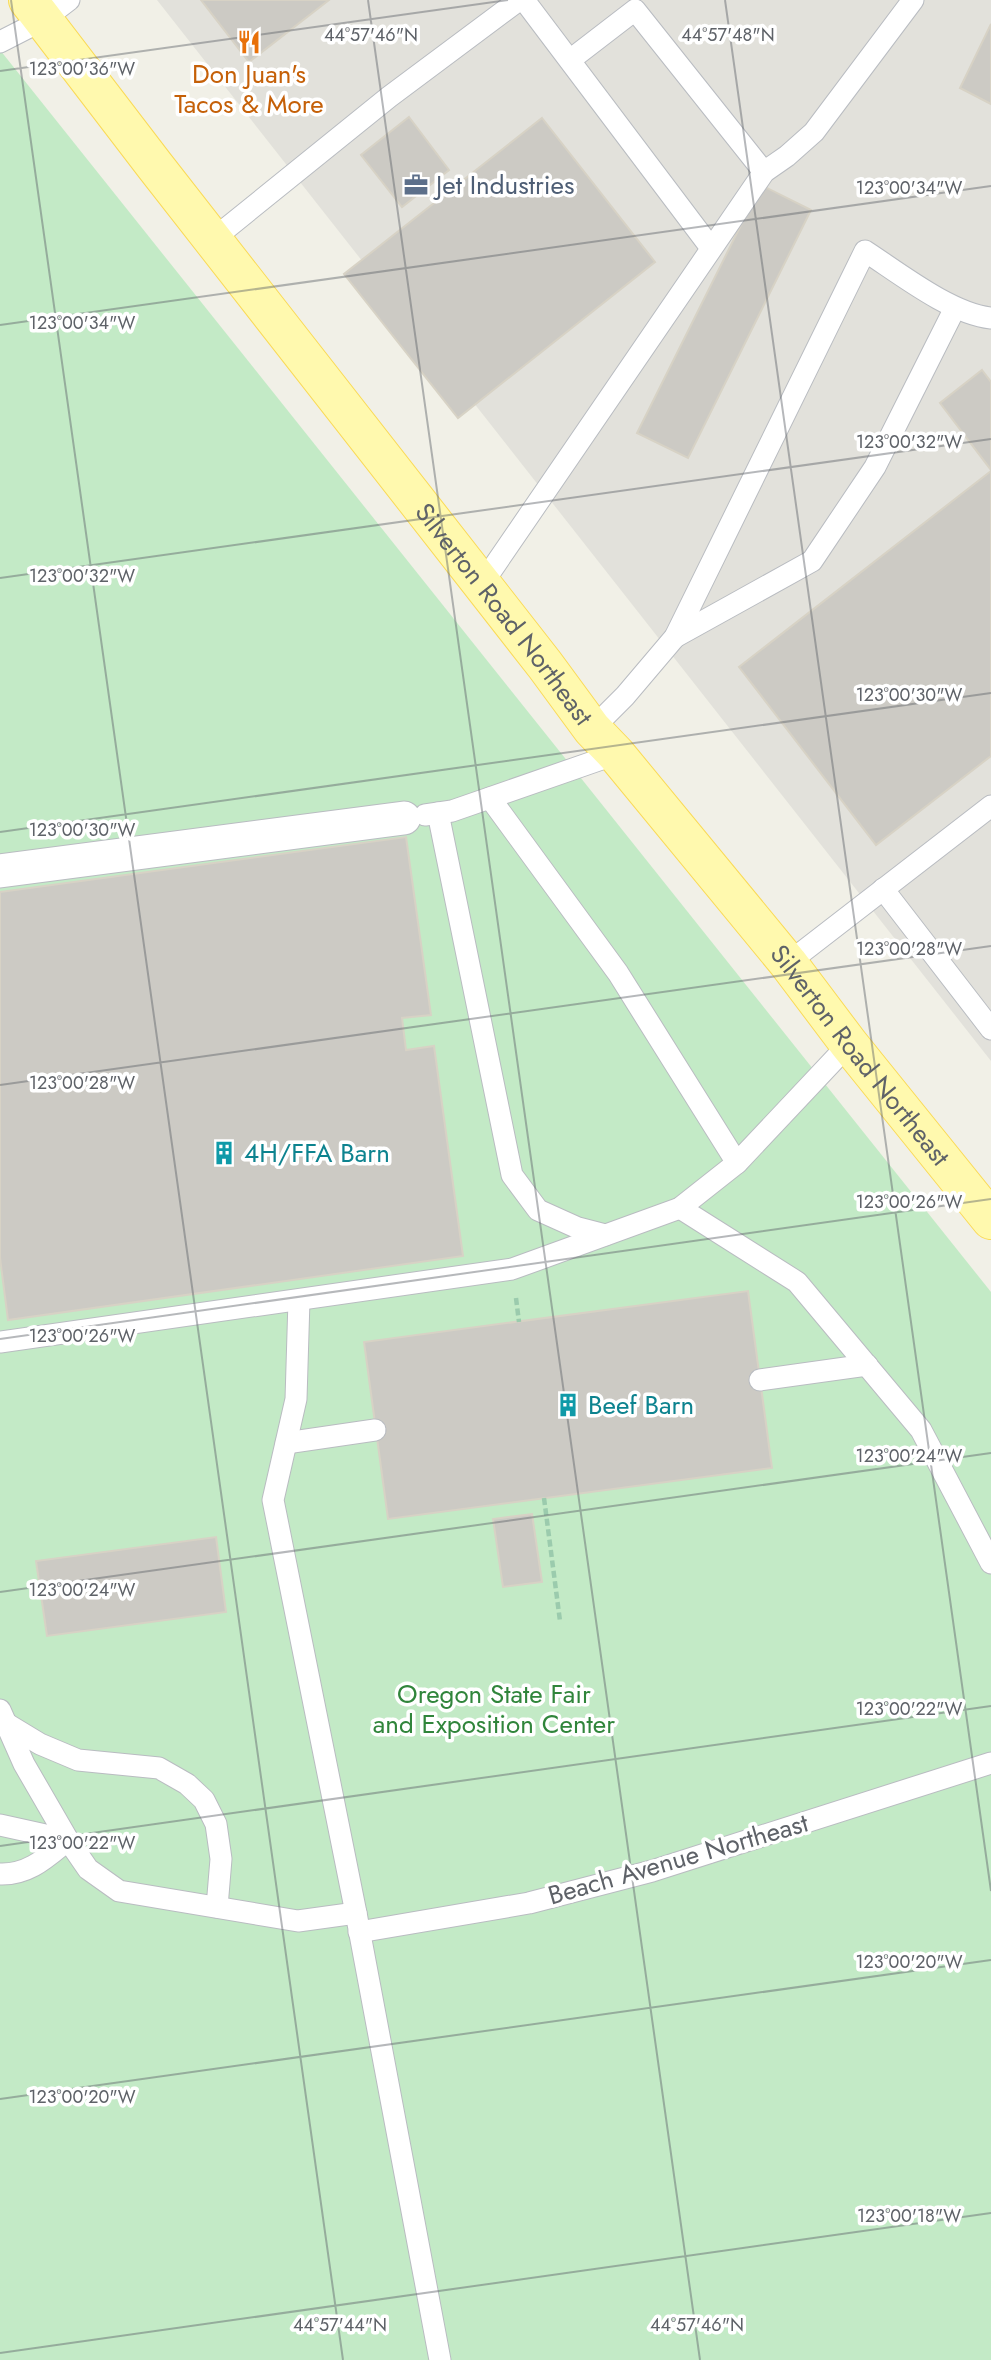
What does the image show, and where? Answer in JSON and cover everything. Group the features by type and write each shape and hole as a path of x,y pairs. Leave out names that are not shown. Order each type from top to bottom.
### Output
{"main road":[{"name":"Silverton Road Northeast","path":"47,7 212,240 604,741 788,963 849,1044 991,1220"}],"street":[{"path":"0,872 404,818"}],"lane":[{"path":"212,240 389,97 522,0 711,248"},
{"path":"482,584 764,172 814,132 913,0"},
{"path":"0,42 47,7"},
{"path":"570,60 635,9 764,172"},
{"path":"404,818 452,811 489,798 604,741 625,696 675,637 865,251 955,308 979,317 991,318"},
{"path":"675,637 812,561 875,467 955,308"},
{"path":"489,798 618,973 737,1163"},
{"path":"788,963 991,806"},
{"path":"438,813 512,1175 538,1210 578,1228 605,1235"},
{"path":"883,889 991,1029"},
{"path":"0,1342 512,1269 680,1208 737,1163 849,1044"},
{"path":"680,1208 797,1282 922,1430 991,1563"},
{"path":"299,1300 296,1399 273,1500 440,2360"},
{"path":"760,1380 867,1365"},
{"path":"286,1443 375,1430"},
{"path":"3,1717 40,1744 78,1759 159,1768 187,1784 204,1800 216,1824 221,1859 217,1907"},
{"name":"Beach Avenue Northeast","path":"3,1717 24,1764 68,1840 88,1869 119,1891 298,1921 357,1922 528,1903 628,1877 991,1763"},
{"path":"0,1825 68,1840"},
{"path":"0,1874 32,1869 68,1840"}],"path":[{"path":"544,1498 560,1621"}],"shaded area":[{"path":"157,0 991,0 991,1061"}],"green space":[{"name":"Oregon State Fair and Exposition Center","path":"0,50 991,1292 991,2360 0,2360"}],"building":[{"path":"201,0 329,0 249,62"},
{"path":"991,24 991,104 960,88"},
{"path":"409,117 449,170 402,207 361,155"},
{"path":"542,118 655,262 458,418 344,274"},
{"path":"761,185 811,210 688,458 637,433"},
{"path":"982,370 991,382 991,470 940,403"},
{"path":"991,471 991,756 876,845 739,667"},
{"name":"4H/FFA Barn","path":"406,837 431,1015 402,1018 406,1050 434,1046 463,1256 8,1320 0,1258 0,892"},
{"name":"Beef Barn","path":"748,1291 772,1468 388,1519 364,1342"},
{"path":"532,1514 542,1582 503,1587 493,1519"},
{"path":"216,1537 226,1612 47,1636 36,1561"}],"place":[{"name":"Don Juan's Tacos & More","path":"249,42"},
{"name":"Jet Industries","path":"416,185"},
{"name":"4H/FFA Barn","path":"224,1153"},
{"name":"Beef Barn","path":"568,1405"}]}
